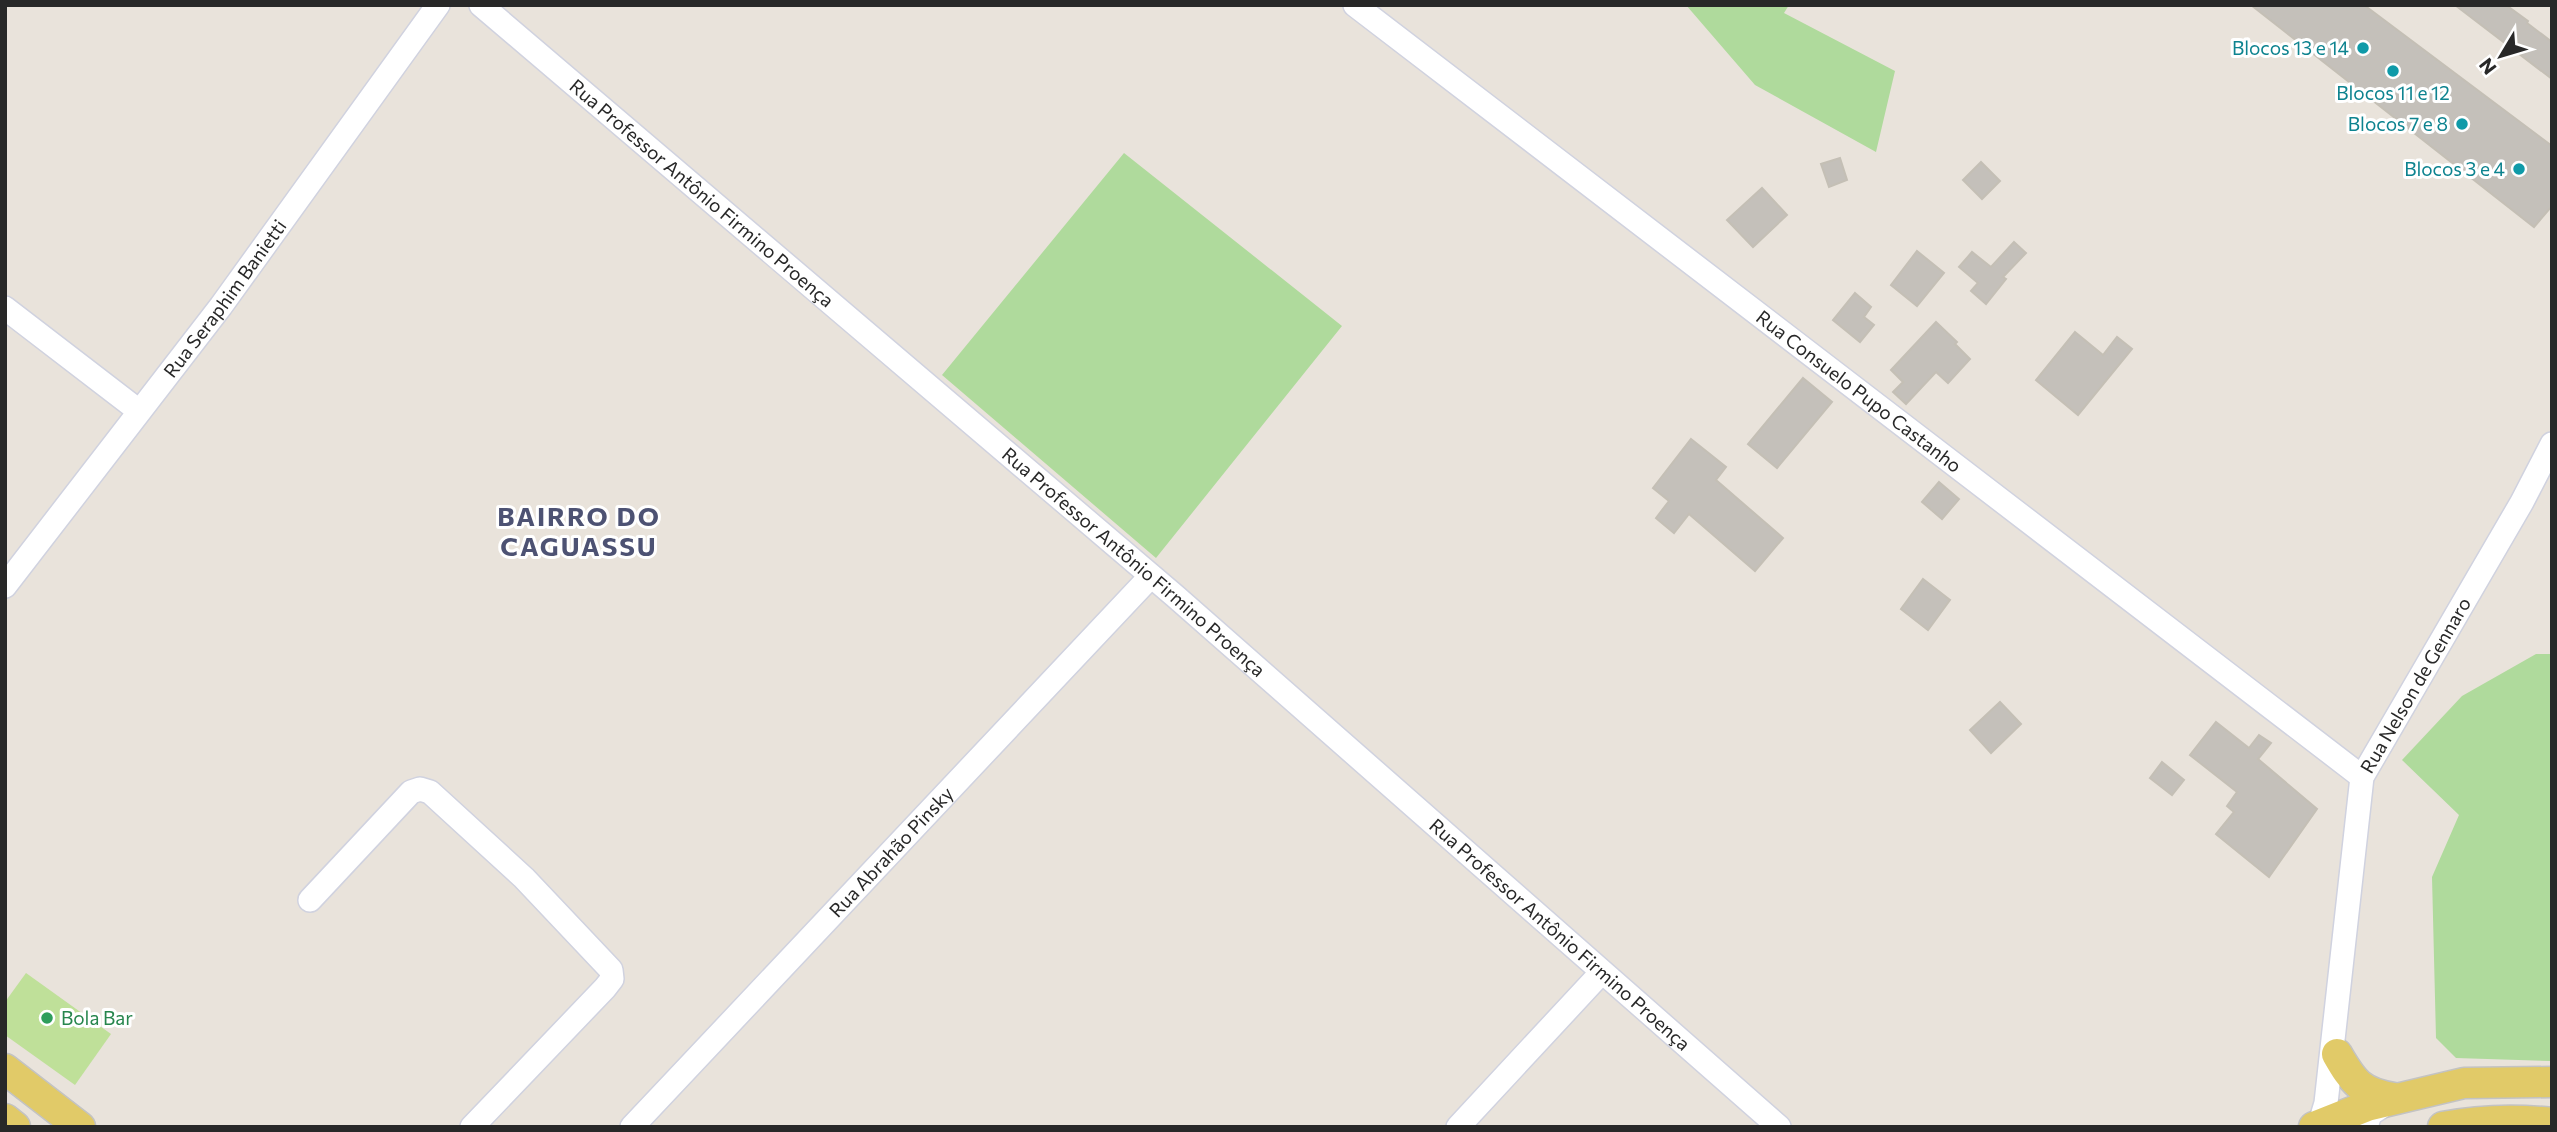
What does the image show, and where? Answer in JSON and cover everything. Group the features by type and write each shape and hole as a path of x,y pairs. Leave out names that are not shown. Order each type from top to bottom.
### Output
{"main road":[{"path":"2336,1041 2356,1084 2375,1095 2394,1098"},
{"path":"5,1069 80,1127"},
{"path":"2337,1123 2394,1098 2464,1083 2552,1082"},
{"path":"5,1119 15,1127"},
{"path":"2443,1127 2472,1121 2529,1120 2552,1123"}],"street":[{"name":"Rua Seraphim Banietti","path":"5,586 221,306 438,5"},
{"name":"Rua Professor Antônio Firmino Proença","path":"481,5 1151,576 1779,1127"},
{"name":"Rua Consuelo Pupo Castanho","path":"1355,5 2362,777"},
{"path":"5,308 139,411"},
{"name":"Rua Nelson de Gennaro","path":"2337,1123 2336,1041 2362,777 2522,502 2552,444"},
{"name":"Rua Abrahão Pinsky","path":"632,1127 1151,576"},
{"path":"310,900 411,792 420,789 430,792 524,877 611,970 612,979 605,988 472,1127"},
{"path":"1458,1127 1601,973"}],"green space":[{"path":"1686,5 1789,5 1784,13 1895,71 1876,152 1755,85"},
{"path":"1124,153 1342,326 1156,558 942,375"},
{"path":"2536,654 2552,654 2552,1061 2456,1058 2436,1038 2432,877 2459,815 2402,760 2462,696"},
{"name":"Bola Bar","path":"26,973 111,1034 75,1085 5,1035 5,1002"}],"building":[{"path":"2251,5 2364,5 2552,146 2552,206 2534,227"},
{"path":"2455,5 2506,5 2528,21 2527,23 2552,42 2552,79"},
{"path":"1840,158 1847,180 1829,187 1821,164"},
{"path":"1981,162 2000,181 1982,199 1963,180"},
{"path":"1762,188 1787,215 1753,247 1727,220"},
{"path":"2014,242 2026,253 2003,277 2006,279 1986,304 1971,291 1978,283 1959,267 1972,252 1991,267"},
{"path":"1917,251 1944,273 1917,306 1891,285"},
{"path":"1855,293 1871,307 1864,317 1874,325 1860,342 1833,320"},
{"path":"1936,322 1970,359 1948,383 1936,372 1906,404 1893,392 1903,382 1891,370"},
{"path":"2075,332 2103,355 2117,337 2132,349 2078,415 2036,380"},
{"path":"1803,378 1832,402 1777,468 1748,444"},
{"path":"1691,439 1726,467 1716,480 1783,538 1755,571 1689,514 1674,533 1656,518 1669,501 1653,488"},
{"path":"1939,482 1959,499 1942,519 1922,502"},
{"path":"1923,579 1950,600 1928,630 1901,609"},
{"path":"2000,702 2021,724 1991,753 1970,730"},
{"path":"2216,722 2249,748 2259,735 2271,743 2258,759 2317,809 2269,877 2216,834 2234,812 2227,806 2237,792 2190,755"},
{"path":"2162,762 2184,780 2172,795 2150,778"}],"place":[{"name":"Blocos 13 e 14","path":"2363,48"},
{"name":"Blocos 11 e 12","path":"2393,71"},
{"name":"Blocos 7 e 8","path":"2462,124"},
{"name":"Blocos 3 e 4","path":"2519,169"},
{"name":"Bola Bar","path":"47,1018"}],"district":[{"name":"BAIRRO DO CAGUASSU","path":"579,532"}]}
